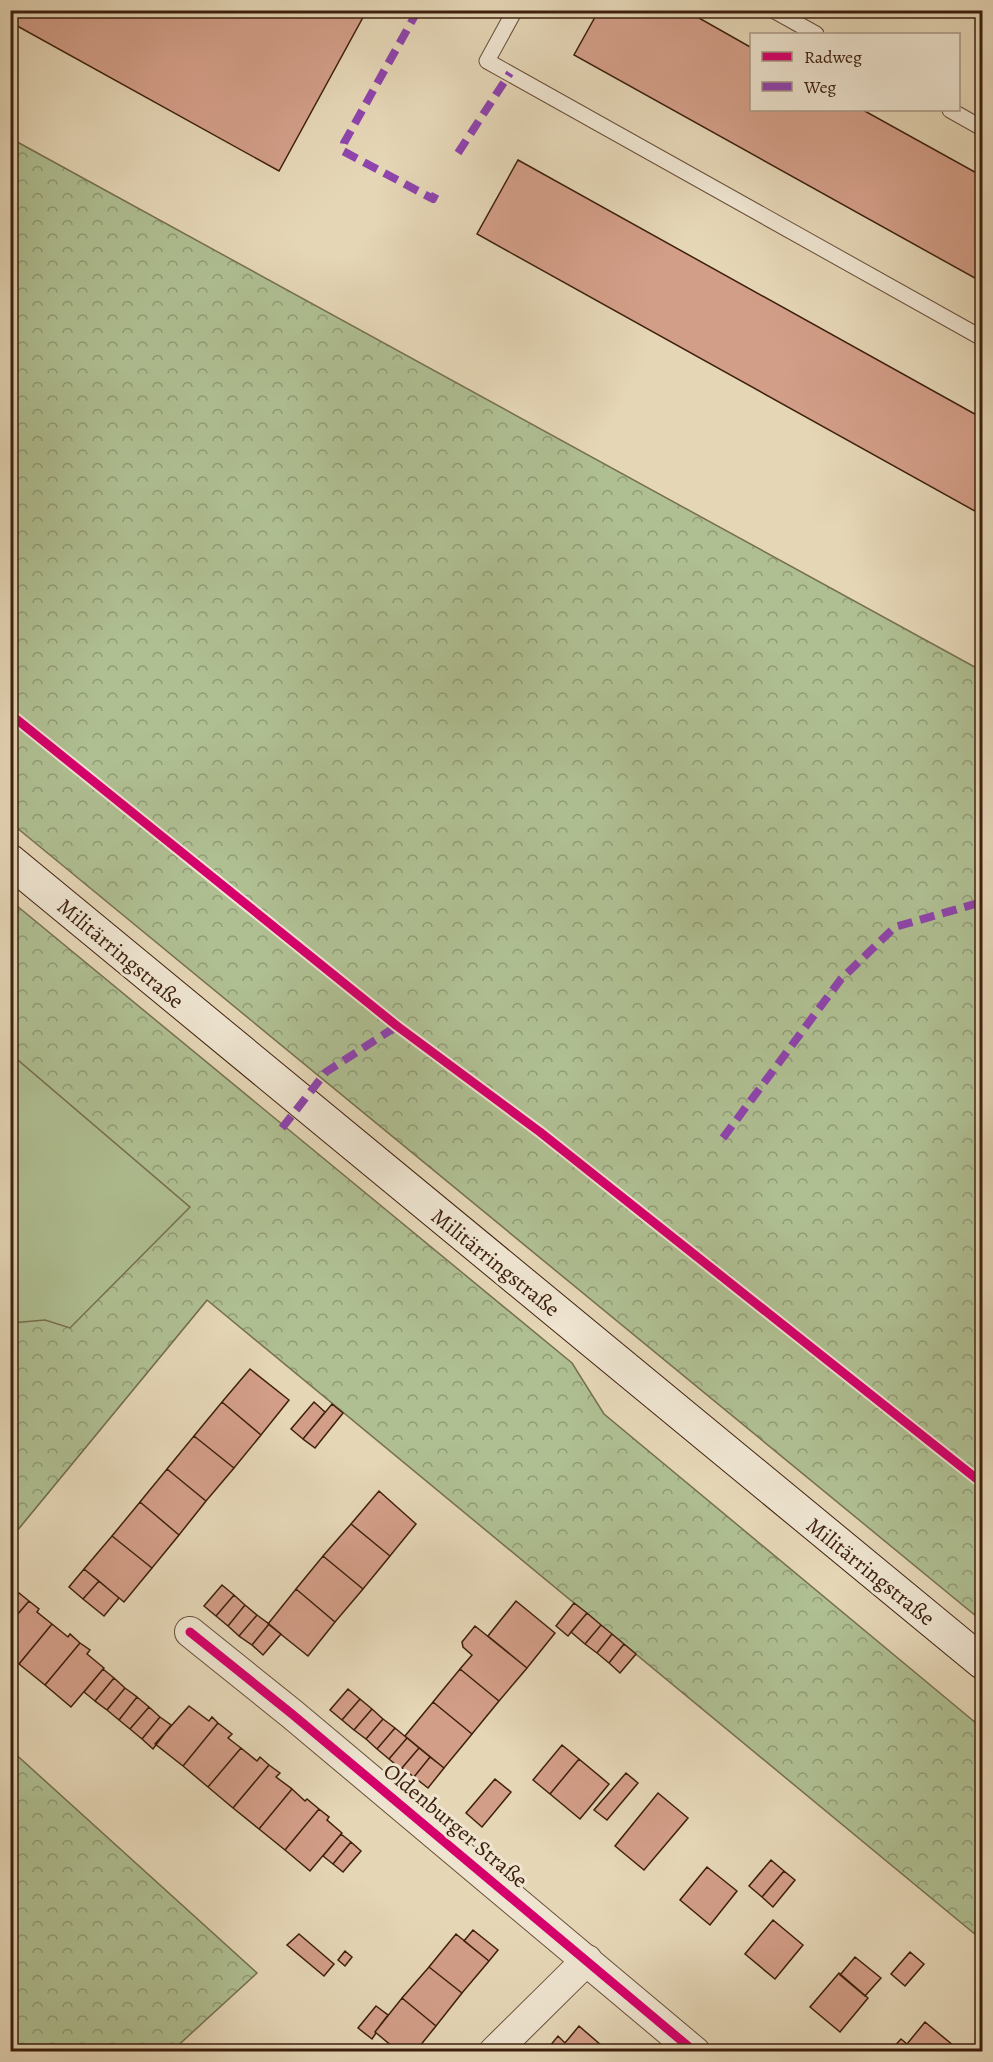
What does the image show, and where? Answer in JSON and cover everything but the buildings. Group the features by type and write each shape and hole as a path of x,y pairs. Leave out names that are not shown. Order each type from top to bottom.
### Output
{"main road":[{"name":"Militärringstraße","path":"10,861 982,1662"}],"street":[{"name":"Oldenburger Straße","path":"190,1632 292,1714 695,2052"},
{"path":"494,2052 586,1960"}],"lane":[{"path":"515,10 487,61 982,338"},
{"path":"773,10 814,33"},
{"path":"952,111 982,128"}],"green space":[{"path":"10,138 982,671 982,1621 11,823"},
{"path":"11,901 572,1363 604,1414 982,1728 982,1940 207,1300 11,1538 11,1323 45,1320 70,1328 190,1207 11,1054"},
{"path":"11,1054 245,1254 11,1538"},
{"path":"11,1750 257,1973 172,2051 11,2051"}],"marked path":[{"path":"418,10 344,143 343,151 433,199 439,187"},
{"path":"458,153 510,73"},
{"path":"723,1138 841,979 895,927 982,902"},
{"path":"282,1128 326,1072 397,1026"}],"cycle path":[{"path":"10,714 397,1026 540,1132 982,1483"},
{"path":"190,1632 292,1714 695,2052"}]}
